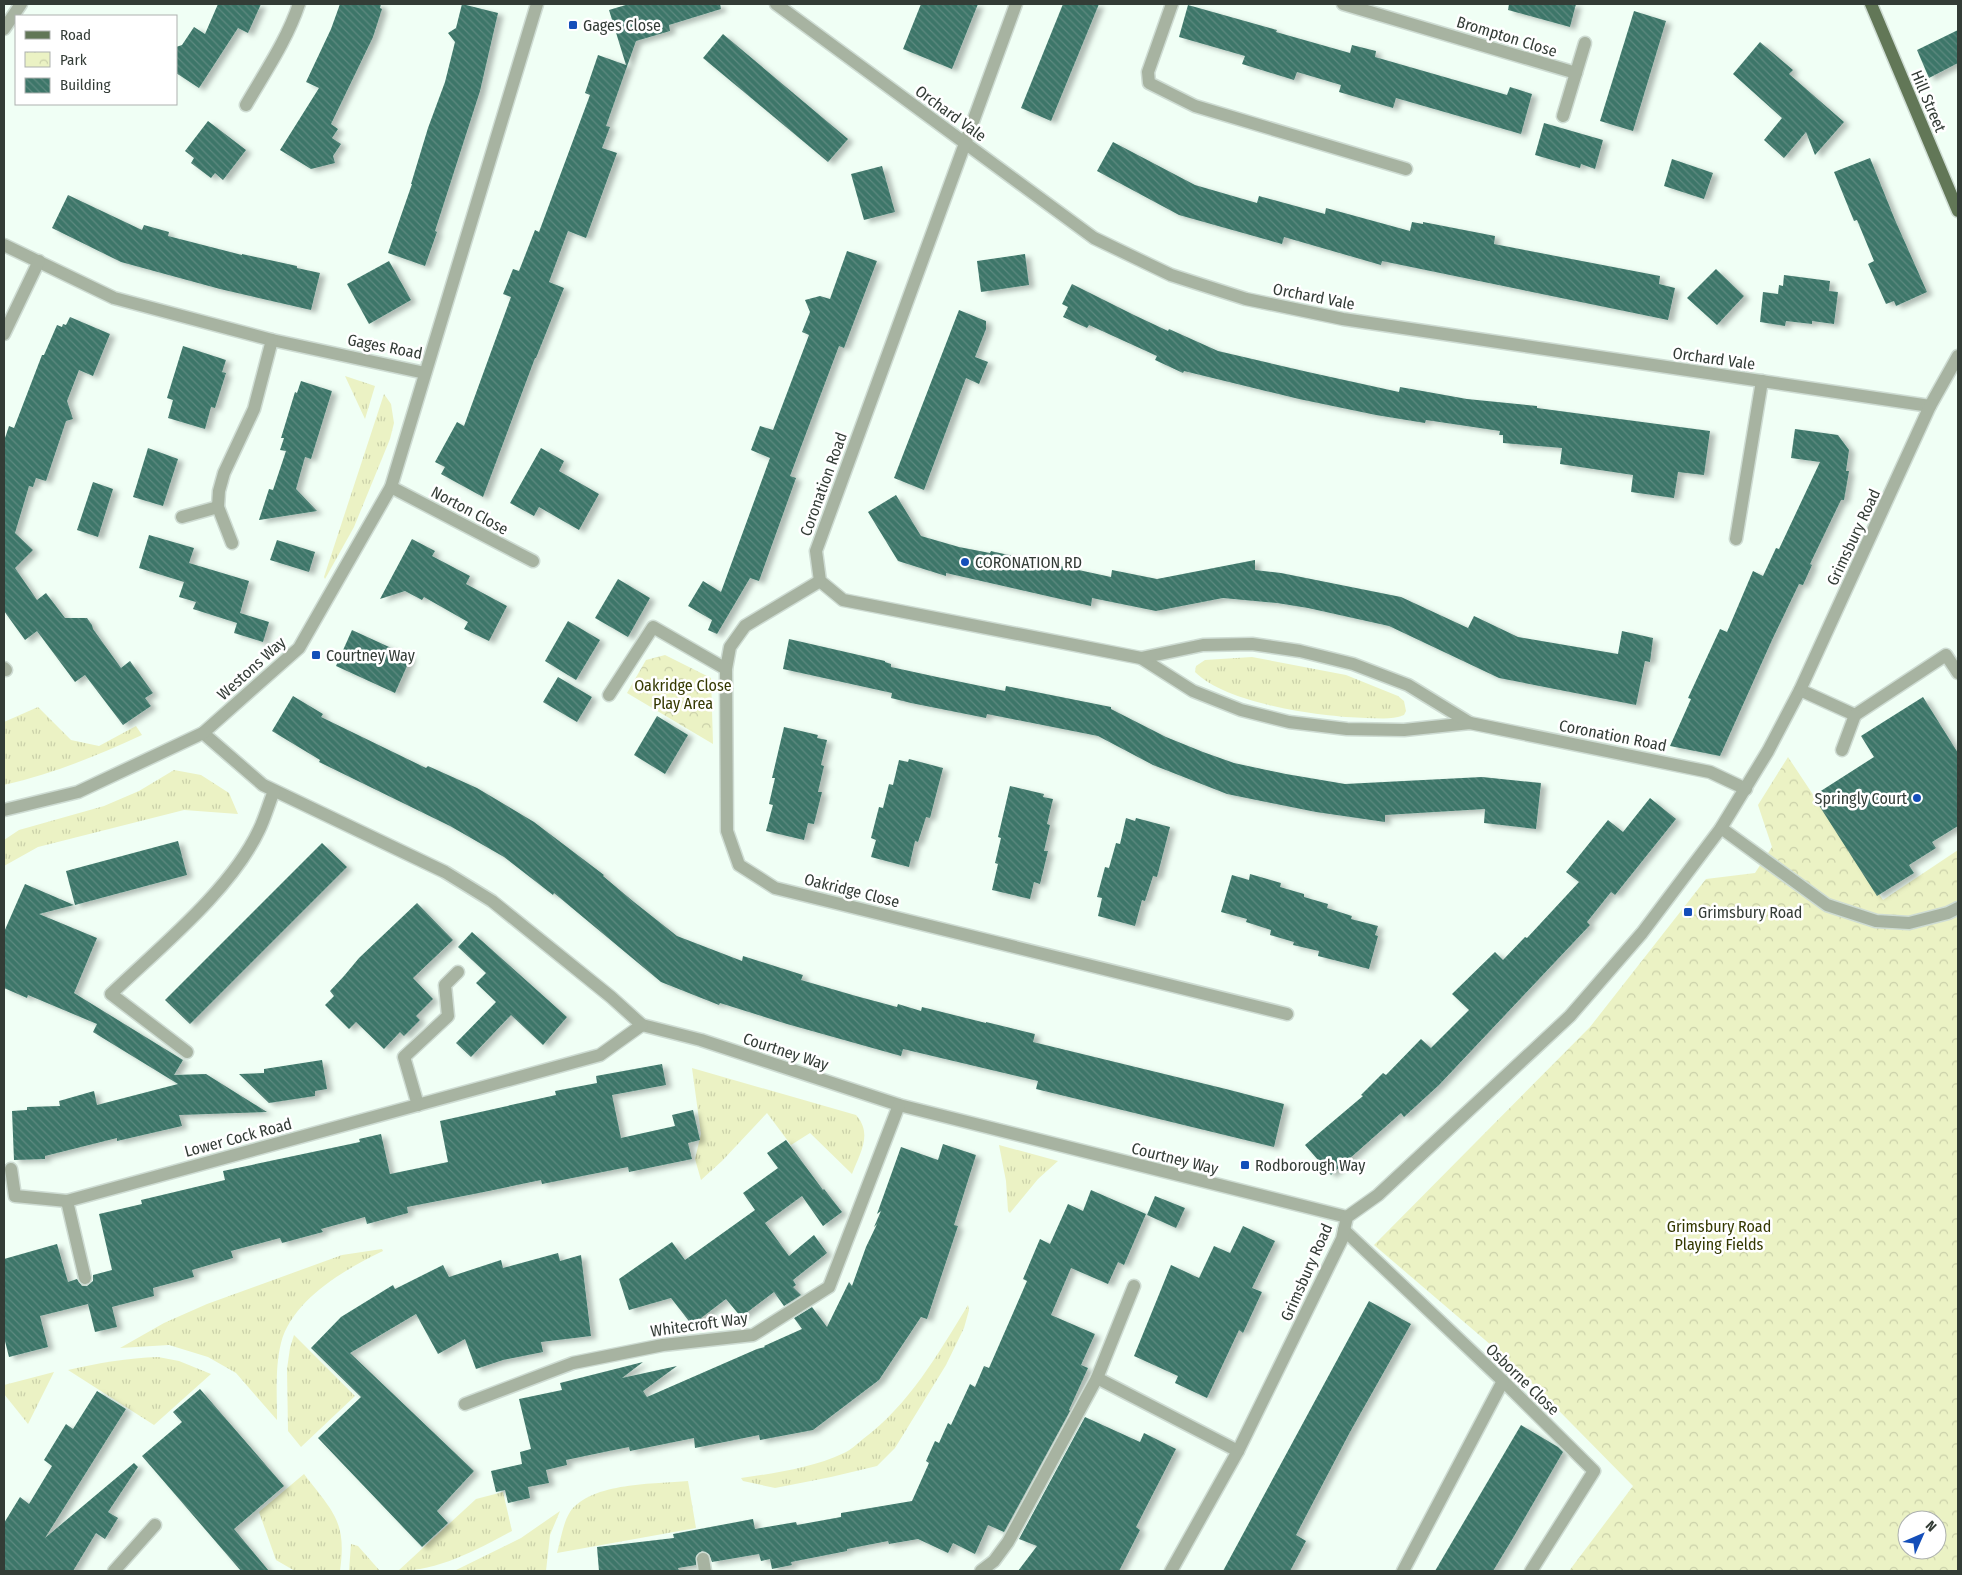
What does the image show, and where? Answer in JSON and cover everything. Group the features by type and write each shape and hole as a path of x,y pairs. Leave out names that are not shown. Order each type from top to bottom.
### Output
{"main road":[{"name":"Hill Street","path":"1871,4 1958,210"}],"street":[{"path":"4,29 22,4"},
{"path":"246,105 272,61 300,4"},
{"name":"Gages Road","path":"4,244 114,298 272,340 425,373 538,4"},
{"name":"Orchard Vale","path":"776,4 1094,238 1171,275 1246,299 1343,319 1930,406"},
{"name":"Coronation Road","path":"1016,4 816,551 820,581 842,600 1141,658 1193,691 1241,710 1289,722 1347,729 1404,730 1470,723 1710,772 1746,789"},
{"path":"1172,4 1148,72 1149,83 1195,106 1406,169"},
{"name":"Brompton Close","path":"1343,4 1576,73"},
{"path":"1564,116 1585,43"},
{"path":"4,334 39,261"},
{"path":"232,542 218,508 219,491 224,473 254,409 272,340"},
{"name":"Grimsbury Road","path":"1171,1571 1238,1451 1342,1239 1346,1217 1378,1195 1570,1016 1642,933 1721,828 1746,789 1800,690 1930,406 1958,356"},
{"name":"Westons Way","path":"4,810 78,792 203,733 299,648 391,487 425,373"},
{"path":"1736,539 1762,381"},
{"name":"Norton Close","path":"391,487 533,561"},
{"path":"182,517 218,508"},
{"name":"Oakridge Close","path":"820,581 745,626 730,647 726,669 727,831 739,865 775,888 1287,1014"},
{"path":"609,696 653,626 726,669"},
{"name":"Coronation Road","path":"1141,658 1203,645 1252,644 1300,651 1353,664 1408,685 1470,723"},
{"path":"1842,750 1855,715 1946,655 1958,673"},
{"path":"1800,690 1855,715"},
{"name":"Courtney Way","path":"203,733 263,785 445,872 492,901 611,997 642,1025 701,1040 899,1105 1346,1217"},
{"path":"187,1052 111,994 175,934 224,884 259,830 274,790"},
{"path":"1721,828 1827,904 1876,921 1909,923 1948,913 1958,908"},
{"path":"418,1105 404,1057 448,1016 445,985 458,972"},
{"name":"Lower Cock Road","path":"11,1169 9,1198 67,1201 600,1055 642,1025"},
{"name":"Whitecroft Way","path":"465,1404 573,1363 663,1345 753,1336 829,1287 899,1105"},
{"path":"67,1201 85,1278"},
{"name":"Osborne Close","path":"1344,1230 1503,1381 1594,1471 1531,1571"},
{"path":"981,1571 994,1561 1008,1542 1097,1378 1134,1286"},
{"path":"1097,1378 1238,1451"},
{"path":"1403,1571 1503,1381"},
{"path":"114,1571 155,1525"}],"green space":[{"path":"345,376 375,386 365,419"},
{"path":"384,394 391,404 394,423 390,439 354,527 325,579 324,577"},
{"name":"Oakridge Close Play Area","path":"665,655 711,678 713,744 627,693 646,660"},
{"path":"1252,657 1346,675 1398,696 1404,701 1406,711 1404,715 1395,718 1347,717 1276,707 1229,693 1195,672 1196,666 1205,660"},
{"path":"38,707 71,740 99,746 136,726 142,735 74,764 4,785 4,722"},
{"name":"Grimsbury Road Playing Fields","path":"1788,757 1883,900 1958,850 1958,1571 1569,1571 1633,1486 1512,1363 1374,1245 1590,1027 1706,879 1755,873 1772,847 1758,805"},
{"path":"174,770 201,775 229,793 238,814 184,810 38,847 4,866 4,840 19,830 104,806 139,791"},
{"path":"692,1068 856,1115 864,1129 864,1136 861,1151 852,1174 810,1133 791,1145 767,1113 722,1161 701,1180 695,1159 701,1134"},
{"path":"999,1145 1058,1161 1038,1179 1010,1213 1008,1211 1006,1181"},
{"path":"382,1249 383,1251 353,1267 322,1288 296,1313 287,1327 281,1343 278,1362 277,1420 236,1373 208,1357 169,1345 120,1348 164,1323 207,1304 342,1255"},
{"path":"968,1305 969,1310 964,1328 946,1365 895,1448 877,1466 775,1488 743,1481 741,1478 781,1472 819,1463 854,1447 895,1411 909,1395 934,1360"},
{"path":"294,1335 355,1396 301,1447 288,1431 287,1369"},
{"path":"158,1357 179,1361 211,1374 154,1425 68,1370 113,1361"},
{"path":"54,1372 28,1424 4,1394 4,1385"},
{"path":"304,1474 336,1518 341,1540 340,1571 295,1571 276,1560 259,1512"},
{"path":"688,1481 696,1528 557,1553 568,1516 580,1502 593,1495 625,1486"},
{"path":"503,1492 512,1531 457,1558 428,1567 398,1571 476,1499"},
{"path":"560,1511 550,1535 546,1571 454,1571 521,1538"},
{"path":"351,1544 358,1546 380,1571 349,1571"}],"building":[{"path":"218,4 261,4 248,33 238,28 199,88 178,74 178,46 182,45 194,27 205,34"},
{"path":"340,4 381,4 380,8 382,9 373,37 331,124 338,129 332,138 341,144 333,156 335,163 311,169 280,150 319,88 306,82 331,29"},
{"path":"462,4 498,13 480,91 425,266 388,253 412,184 428,128 445,82 455,42 448,33 456,28"},
{"path":"629,4 720,4 721,9 669,25 670,31 636,41 606,126 610,127 602,148 617,153 586,238 568,231 549,282 564,288 535,358 483,497 441,474 445,467 435,462 457,422 464,426 511,297 503,294 513,269 519,271 535,230 539,232 590,95 585,93 598,55 626,65 609,10"},
{"path":"921,4 978,4 952,69 903,49"},
{"path":"1063,4 1099,4 1051,121 1021,108"},
{"path":"1509,4 1576,4 1570,27 1508,10"},
{"path":"1188,5 1350,53 1352,45 1376,51 1375,57 1507,95 1510,87 1532,94 1521,134 1396,98 1393,108 1339,92 1341,85 1297,72 1294,80 1242,64 1245,56 1179,37"},
{"path":"1634,11 1666,21 1633,131 1600,121"},
{"path":"1958,30 1958,63 1929,78 1917,50"},
{"path":"723,34 848,139 828,162 703,58"},
{"path":"1760,42 1793,70 1789,74 1844,122 1815,155 1806,132 1784,158 1764,140 1782,118 1733,74"},
{"path":"208,121 246,150 223,180 215,173 211,178 191,163 194,158 185,151"},
{"path":"1544,123 1603,140 1595,169 1581,164 1580,168 1535,155"},
{"path":"1113,142 1195,185 1257,203 1259,196 1325,214 1326,208 1410,231 1412,222 1423,224 1423,222 1495,236 1494,244 1660,276 1659,284 1675,288 1668,320 1382,261 1381,265 1284,237 1282,244 1179,215 1097,171"},
{"path":"1870,158 1927,292 1896,306 1894,301 1886,304 1868,264 1874,261 1857,220 1854,221 1834,172"},
{"path":"1672,159 1713,173 1704,199 1664,186"},
{"path":"882,166 895,212 864,220 851,174"},
{"path":"68,195 142,230 144,225 169,232 168,236 320,273 311,310 220,289 121,262 52,228"},
{"path":"847,251 877,261 844,348 839,346 790,476 796,478 759,581 750,578 717,634 708,630 712,620 688,606 703,581 721,592 770,458 751,450 760,426 773,430 809,335 802,332 810,312 805,300 820,296 830,299"},
{"path":"1025,254 1029,285 981,292 977,261"},
{"path":"389,261 411,300 369,324 347,284"},
{"path":"1716,269 1744,296 1717,325 1687,298"},
{"path":"1784,275 1830,281 1829,291 1838,292 1834,324 1812,321 1812,324 1786,321 1785,326 1760,322 1763,292 1778,294 1779,285 1783,286"},
{"path":"1072,284 1168,331 1169,329 1218,351 1308,372 1399,392 1400,387 1467,399 1537,406 1537,408 1710,431 1704,475 1678,472 1674,498 1631,492 1633,475 1560,464 1562,448 1503,443 1503,435 1499,435 1500,431 1426,420 1425,423 1376,415 1299,399 1184,371 1183,373 1155,360 1157,356 1089,325 1087,328 1063,317 1068,307 1062,304"},
{"path":"959,310 986,321 986,329 975,357 988,362 979,384 966,378 924,490 894,478"},
{"path":"70,317 110,334 93,376 79,370 67,401 73,419 66,421 46,481 36,478 33,487 29,486 15,533 33,550 15,568 37,600 46,593 65,618 87,618 121,668 130,661 153,693 145,698 151,706 123,725 85,675 75,682 37,631 25,640 4,611 4,441 9,426 14,428 42,355 44,355 57,325 62,327 63,324 66,325"},
{"path":"183,346 226,360 222,372 226,373 215,408 211,407 205,429 168,418 173,400 167,398"},
{"path":"301,381 332,391 311,459 305,457 296,489 317,511 259,520 269,489 273,490 286,451 280,450 284,438 281,438 295,392 297,393"},
{"path":"1795,429 1838,435 1849,450 1846,471 1849,471 1844,500 1841,500 1810,564 1812,565 1803,585 1799,584 1720,756 1670,746 1691,699 1688,698 1720,629 1727,632 1753,571 1763,576 1776,548 1779,549 1820,462 1791,458"},
{"path":"148,448 178,459 163,506 133,497"},
{"path":"541,448 564,461 559,471 599,494 579,530 539,507 534,516 510,503"},
{"path":"93,482 113,489 98,537 77,530"},
{"path":"896,495 921,536 959,547 990,553 991,551 1111,577 1112,570 1157,579 1255,560 1255,570 1281,573 1401,597 1468,628 1474,616 1518,637 1618,654 1622,631 1653,638 1650,662 1645,661 1636,705 1499,678 1389,626 1308,608 1223,598 1156,611 1092,598 1091,606 946,573 946,576 898,561 868,512"},
{"path":"149,535 194,548 189,563 249,581 240,613 269,622 263,642 234,633 237,623 193,609 196,602 179,597 184,582 139,568"},
{"path":"412,539 435,551 432,556 470,576 466,584 507,606 489,641 464,629 468,622 424,597 422,600 405,591 380,599"},
{"path":"277,540 315,552 309,572 270,560"},
{"path":"618,579 650,598 628,637 595,618"},
{"path":"568,621 600,640 576,680 545,661"},
{"path":"352,630 411,657 395,693 336,666"},
{"path":"789,639 885,661 891,664 891,667 937,677 1005,691 1006,686 1111,707 1111,709 1166,737 1203,752 1234,763 1286,774 1345,784 1482,777 1541,783 1536,829 1484,823 1485,809 1385,815 1385,822 1316,812 1227,794 1153,765 1098,736 987,714 986,718 911,703 891,698 892,693 783,669"},
{"path":"558,677 592,697 577,722 543,702"},
{"path":"293,696 323,714 321,717 426,768 428,766 477,788 534,822 604,875 677,936 742,961 743,956 803,975 801,980 856,996 897,1007 898,1004 921,1011 922,1007 1035,1034 1033,1042 1284,1104 1274,1147 1036,1089 1038,1081 903,1049 901,1056 720,1003 719,1005 661,982 554,893 553,895 504,857 450,826 319,762 320,760 272,731"},
{"name":"Springly Court","path":"1923,697 1958,753 1958,826 1932,842 1936,848 1909,865 1914,873 1877,896 1813,796 1874,757 1861,736"},
{"path":"657,716 688,735 665,774 634,755"},
{"path":"784,727 818,735 817,738 827,740 821,765 824,766 818,792 822,792 814,824 808,823 804,840 766,831 773,805 769,804 775,778 772,778"},
{"path":"909,759 943,768 930,818 926,817 918,842 915,841 909,867 871,857 876,840 871,838 879,807 883,808 889,784 893,785 899,760 908,762"},
{"path":"1010,786 1044,794 1043,797 1053,799 1047,824 1050,825 1044,851 1048,851 1040,884 1034,882 1030,899 992,890 998,864 995,863 1001,838 998,837"},
{"path":"1650,798 1676,819 1615,895 1611,892 1587,922 1590,925 1439,1085 1404,1117 1401,1113 1331,1175 1305,1145 1363,1096 1361,1095 1383,1073 1386,1075 1421,1039 1431,1048 1469,1010 1452,994 1495,952 1503,960 1525,937 1527,938 1579,882 1566,872 1608,820 1623,832"},
{"path":"1126,818 1135,821 1136,818 1170,827 1157,877 1153,876 1145,901 1142,900 1135,926 1098,916 1102,898 1097,897 1105,867 1109,868 1116,843 1120,844"},
{"path":"178,841 187,875 75,905 66,871"},
{"path":"322,843 347,867 190,1024 165,1000"},
{"path":"1250,874 1281,883 1280,887 1328,904 1327,908 1352,916 1351,919 1378,926 1375,935 1378,936 1369,969 1318,956 1319,951 1293,945 1294,942 1270,935 1271,930 1246,922 1247,919 1221,912 1232,875 1249,880"},
{"path":"25,884 74,905 39,914 97,938 74,993 183,1060 174,1075 206,1074 267,1112 179,1115 182,1126 117,1141 117,1138 45,1156 45,1159 14,1160 12,1111 27,1110 27,1107 60,1106 59,1101 94,1091 97,1105 178,1084 93,1032 97,1024 28,995 27,998 4,988 4,932"},
{"path":"417,903 453,940 413,978 433,999 416,1016 420,1020 404,1036 400,1032 384,1049 356,1022 349,1029 325,1005 334,996 330,991 359,958"},
{"path":"472,932 567,1017 543,1045 511,1015 471,1057 456,1043 496,1002 476,983 486,973 458,947"},
{"path":"322,1060 327,1089 315,1091 315,1096 269,1103 239,1074 264,1073 264,1069"},
{"path":"662,1064 666,1085 612,1095 621,1138 675,1126 672,1115 693,1110 700,1140 688,1143 692,1159 629,1172 628,1167 542,1184 541,1180 407,1207 408,1213 367,1224 365,1217 321,1229 323,1232 282,1243 280,1238 231,1251 233,1258 192,1270 194,1277 153,1288 154,1296 112,1307 117,1327 95,1332 88,1304 40,1316 48,1347 9,1357 4,1337 4,1259 57,1244 68,1282 77,1279 82,1286 87,1286 93,1281 93,1275 112,1270 99,1214 142,1204 141,1200 225,1180 223,1171 360,1142 359,1139 381,1134 390,1174 448,1162 440,1121 556,1095 555,1091 597,1083 596,1076"},
{"path":"786,1140 842,1212 823,1226 802,1196 765,1223 789,1256 814,1235 827,1253 793,1280 796,1285 793,1287 801,1295 784,1306 774,1292 741,1317 726,1299 692,1325 671,1298 629,1310 619,1279 672,1242 685,1260 755,1210 743,1193 778,1168 767,1153"},
{"path":"943,1144 976,1155 954,1225 958,1226 927,1319 921,1317 879,1380 813,1430 760,1440 759,1435 695,1448 694,1438 630,1451 629,1447 566,1460 567,1465 546,1470 549,1483 528,1487 530,1498 508,1503 505,1490 496,1492 491,1471 522,1464 520,1452 531,1449 519,1399 562,1390 560,1383 643,1362 622,1378 677,1366 643,1391 647,1397 765,1347 802,1329 794,1318 812,1307 827,1327 849,1282 852,1286 866,1247 877,1224 874,1227 881,1211 877,1214 901,1147 938,1160"},
{"path":"1091,1190 1146,1214 1124,1265 1118,1262 1108,1284 1071,1268 1051,1315 1095,1334 1081,1365 1088,1368 1070,1411 1004,1532 988,1525 975,1554 953,1543 948,1553 918,1539 889,1544 888,1541 847,1549 847,1551 791,1562 792,1565 772,1569 770,1559 761,1561 759,1554 712,1562 709,1554 702,1551 696,1556 696,1565 678,1568 679,1571 599,1571 597,1547 674,1538 673,1534 753,1519 755,1529 796,1522 797,1525 841,1517 841,1513 912,1501 929,1463 926,1461 935,1441 939,1443 948,1423 951,1425 970,1384 975,1387 984,1366 989,1368 1027,1281 1023,1279 1040,1239 1050,1244 1068,1204 1083,1211"},
{"path":"1155,1196 1185,1208 1176,1228 1147,1215"},
{"path":"1243,1226 1275,1241 1252,1288 1262,1292 1243,1333 1239,1330 1207,1398 1175,1383 1178,1376 1134,1356 1171,1265 1199,1278 1214,1246 1230,1253"},
{"path":"558,1253 560,1261 581,1255 591,1336 541,1342 543,1352 503,1360 476,1369 465,1339 438,1354 416,1314 350,1353 474,1471 437,1511 448,1523 422,1547 318,1438 361,1397 311,1348 341,1317 393,1285 395,1289 443,1265 449,1277 501,1260 503,1268"},
{"path":"1369,1301 1411,1324 1350,1432 1296,1535 1306,1541 1290,1571 1223,1571"},
{"path":"200,1389 284,1486 234,1529 269,1571 241,1571 142,1456 182,1422 173,1412"},
{"path":"97,1391 126,1409 45,1538 134,1463 138,1467 108,1512 118,1518 105,1539 96,1533 73,1571 4,1571 4,1523 20,1497 29,1504 52,1466 44,1460 66,1424 73,1429"},
{"path":"1085,1417 1140,1442 1144,1433 1176,1449 1136,1527 1140,1530 1119,1571 1018,1571 1037,1546 1019,1539"},
{"path":"1521,1425 1558,1447 1563,1452 1513,1538 1493,1571 1435,1571"}],"place":[{"name":"Gages Close","path":"573,25"},
{"name":"CORONATION RD","path":"965,562"},
{"name":"Courtney Way","path":"316,655"},
{"name":"Springly Court","path":"1917,798"},
{"name":"Grimsbury Road","path":"1688,912"},
{"name":"Rodborough Way","path":"1245,1165"}]}
